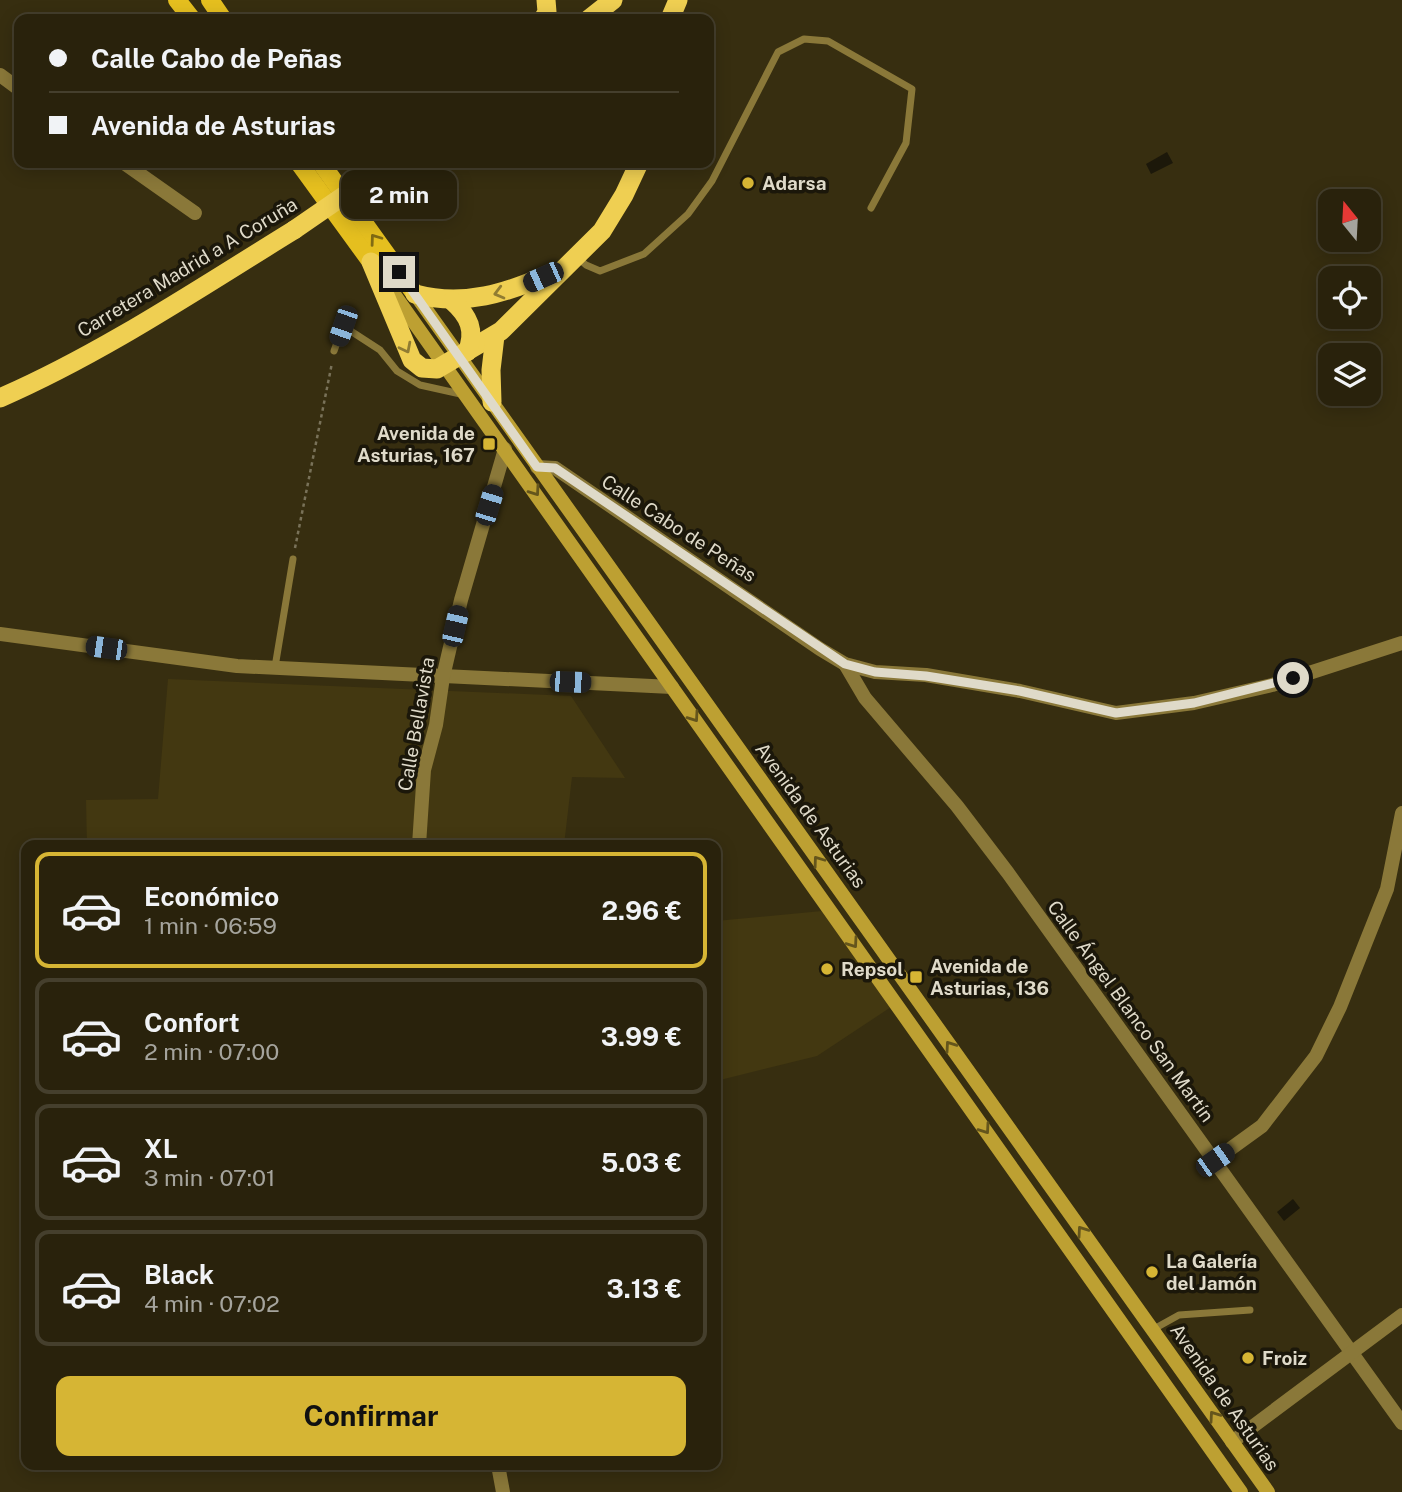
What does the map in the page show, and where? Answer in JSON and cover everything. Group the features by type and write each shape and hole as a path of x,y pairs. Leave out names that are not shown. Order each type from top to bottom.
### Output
{"highway":[{"path":"595,14 613,0"},
{"name":"Carretera Madrid a A Coruña","path":"0,398 43,379 134,327 293,230 384,168"},
{"path":"371,262 412,360 428,369 458,358 495,336 570,262 614,213 636,168"},
{"path":"415,294 452,301 505,293 570,262"},
{"path":"452,301 469,322 472,334 458,358"},
{"path":"492,402 491,370 495,336"}],"main road":[{"path":"177,0 188,14"},
{"path":"303,168 371,262"},
{"name":"Avenida de Asturias","path":"325,168 1268,1492"},
{"name":"Avenida de Asturias","path":"458,358 467,395 1241,1492"}],"street":[{"path":"131,168 195,213"},
{"name":"Calle Bellavista","path":"419,840 424,770 436,725 443,677 461,600 505,449"},
{"name":"Calle Cabo de Peñas","path":"537,467 555,468 845,664 875,672 926,676 1020,691 1116,713 1194,703 1272,685 1402,643"},
{"path":"0,634 237,666 673,687"},
{"name":"Calle Ángel Blanco San Martín","path":"845,664 866,698 957,806 1008,873 1402,1423"},
{"path":"1215,1160 1262,1126 1316,1056 1340,1007 1387,889 1402,813"},
{"path":"1232,1441 1402,1315"},
{"path":"499,1470 503,1492"}],"lane":[{"path":"570,262 600,271 644,254 671,231 712,181 778,52 804,39 828,41 912,89 906,143 871,208"},
{"path":"334,351 343,326 380,350 397,371 421,385 467,395"},
{"path":"275,668 293,559"},
{"path":"1152,1330 1179,1315 1250,1310"}],"path":[{"path":"293,559 334,351"}],"shaded area":[{"path":"1167,152 1173,163 1151,174 1146,164"},
{"path":"168,679 571,696 625,778 572,777 565,840 87,840 86,800 158,799"},
{"path":"822,911 891,1007 817,1056 721,1080 721,921"},
{"path":"1293,1199 1300,1208 1284,1221 1277,1212"}],"place":[{"name":"Adarsa","path":"748,183"},
{"name":"Avenida de Asturias, 167","path":"489,444"},
{"name":"Repsol","path":"827,969"},
{"name":"Avenida de Asturias, 136","path":"916,977"},
{"name":"La Galería del Jamón","path":"1152,1272"},
{"name":"Froiz","path":"1248,1358"}],"route":[{"path":"399,272 537,467 555,468 674,551 755,602 845,664 875,672 926,676 1020,691 1116,713 1194,703 1293,678"}]}
